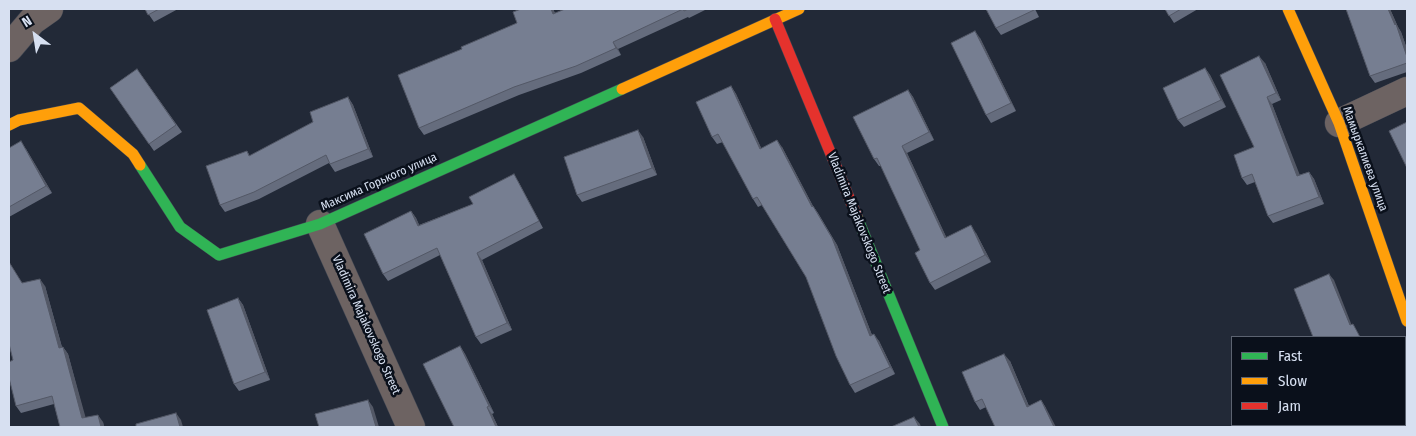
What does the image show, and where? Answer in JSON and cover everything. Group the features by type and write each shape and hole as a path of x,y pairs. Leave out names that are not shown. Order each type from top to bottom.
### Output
{"street":[{"path":"9,48 32,21 49,9"},
{"name":"Максима Горького улица","path":"9,125 19,120 79,108 133,154 180,227 219,255 320,224 799,9"},
{"name":"Мамыркалиева улица","path":"1288,9 1339,123 1407,321"},
{"name":"Vladimira Majakovskogo Street","path":"775,19 942,427"},
{"path":"1339,123 1407,91"},
{"name":"Vladimira Majakovskogo Street","path":"320,224 411,427"}],"building":[{"path":"145,9 159,9 148,15"},
{"path":"521,9 551,9 553,14 565,9 683,9 613,42 616,48 576,66 514,87 419,128 398,75 462,49 461,47 517,23 513,12"},
{"path":"986,9 1033,9 1034,10 996,28"},
{"path":"1165,9 1181,9 1169,16"},
{"path":"1346,9 1388,9 1396,24 1407,57 1407,63 1370,76"},
{"path":"975,31 1011,103 986,115 951,43"},
{"path":"1259,56 1276,93 1267,97 1297,176 1309,172 1319,197 1268,216 1252,174 1242,178 1234,155 1254,147 1220,75"},
{"path":"1205,68 1221,100 1178,120 1163,88"},
{"path":"137,69 176,125 149,144 110,88"},
{"path":"731,86 760,149 777,140 812,207 832,238 870,336 874,334 890,367 850,385 836,356 806,277 757,197 753,199 718,134 712,137 696,102"},
{"path":"908,90 929,132 902,146 945,238 971,225 985,255 930,283 915,253 920,250 877,158 874,159 853,117"},
{"path":"348,97 368,149 330,164 326,155 254,192 220,205 206,166 247,151 249,156 313,122 310,112"},
{"path":"1407,122 1407,168 1389,131"},
{"path":"638,130 652,168 577,195 564,157"},
{"path":"21,141 46,186 9,207 9,148"},
{"path":"514,174 539,221 477,253 507,323 476,337 437,248 383,274 364,234 411,211 418,226 473,204 469,197"},
{"path":"9,262 22,283 40,279 59,348 63,347 82,418 98,415 101,427 60,427 52,396 16,406 9,378 9,362 13,360 9,344"},
{"path":"1329,274 1350,325 1353,324 1359,336 1313,336 1294,289"},
{"path":"238,298 265,372 234,384 207,310"},
{"path":"460,346 489,406 487,407 496,427 454,427 423,364"},
{"path":"1004,354 1027,407 1041,400 1054,427 995,427 982,399 975,402 962,372"},
{"path":"368,400 376,427 319,427 315,414"},
{"path":"176,413 180,427 136,427 136,424"},
{"path":"914,417 919,427 891,427"}],"traffic: fast":[{"path":"140,165 180,227 219,255 320,224 622,89"},
{"path":"857,217 943,427"}],"traffic: slow":[{"path":"622,89 799,9"},
{"path":"1288,9 1339,123 1407,321"},
{"path":"9,125 19,120 79,108 133,154 140,165"}],"traffic: jam":[{"path":"775,19 857,217"}]}
